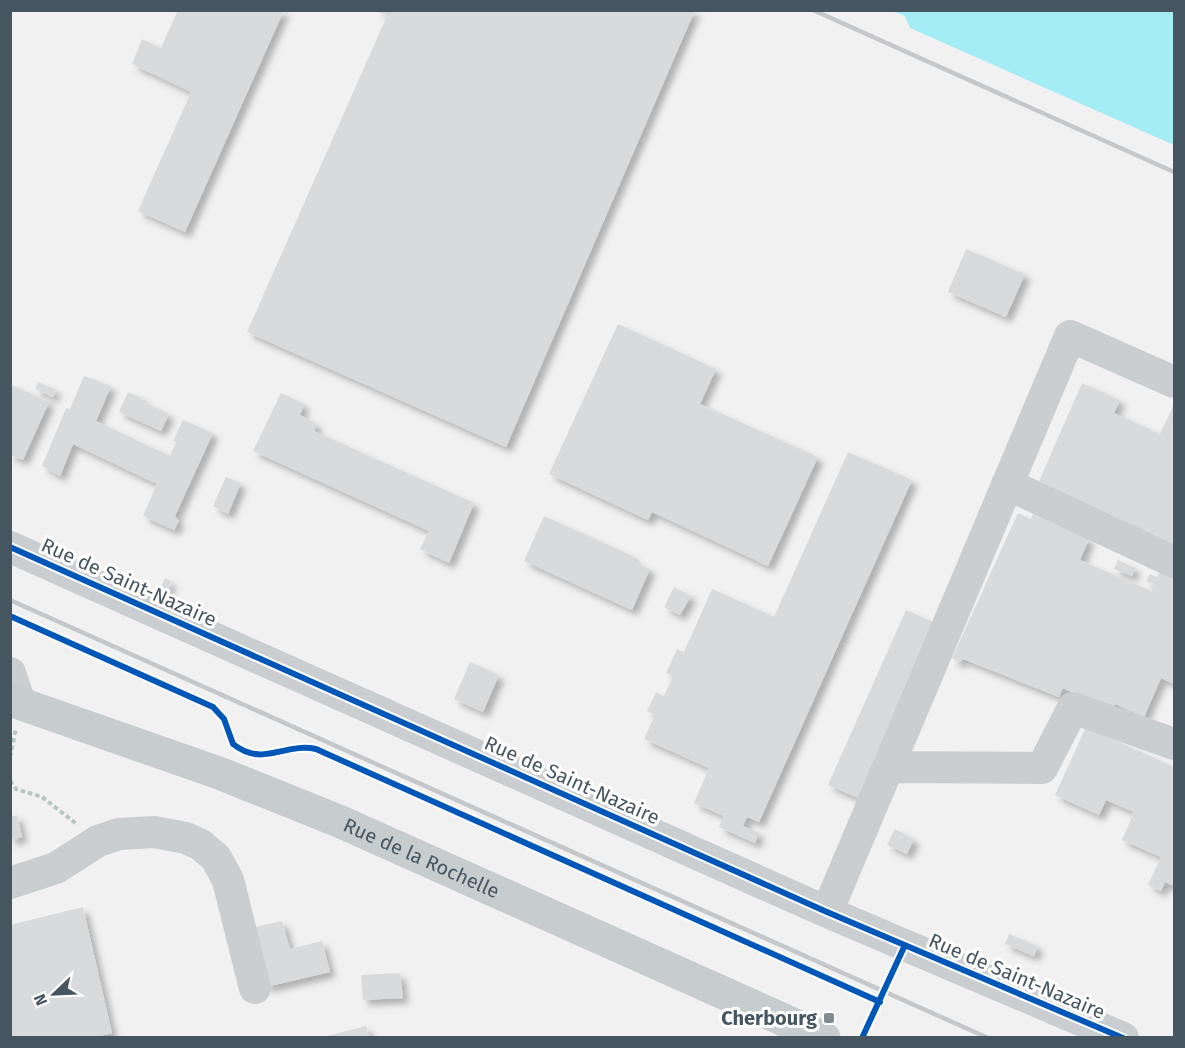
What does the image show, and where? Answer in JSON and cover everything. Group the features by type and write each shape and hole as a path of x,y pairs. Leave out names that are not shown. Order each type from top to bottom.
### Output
{"main road":[{"name":"Rue de la Rochelle","path":"14,692 341,822 824,1038"}],"street":[{"path":"827,912 1070,336 1174,382"},
{"path":"1007,484 1174,562"},
{"name":"Rue de Saint-Nazaire","path":"10,547 827,912 1123,1038"},
{"path":"890,767 1042,768 1073,708 1174,744"},
{"path":"10,883 56,868 98,841 119,834 154,832 186,838 201,845 216,858 228,880 255,988"}],"path":[{"path":"10,781 16,789 42,797 98,841"}],"water":[{"path":"892,11 1174,11 1174,145 910,28 905,16"}],"building":[{"path":"178,10 284,10 185,232 138,211 191,92 132,64 142,39 161,48"},
{"path":"375,10 695,10 506,447 247,332 387,16"},
{"path":"966,249 1025,274 1006,317 948,292"},
{"path":"618,324 716,369 700,404 818,457 768,566 652,512 648,520 549,474"},
{"path":"84,376 111,386 96,421 170,456 176,442 173,441 183,420 213,433 175,516 179,521 174,530 143,516 157,484 73,444 60,476 42,466 66,408 70,409"},
{"path":"38,382 56,390 53,397 35,389"},
{"path":"1082,383 1120,400 1114,413 1160,434 1174,404 1174,547 1037,486"},
{"path":"10,384 49,402 23,460 10,455"},
{"path":"128,392 169,414 161,431 119,412"},
{"path":"281,393 304,404 300,415 317,424 314,431 474,503 449,563 420,549 429,531 253,451"},
{"path":"848,452 912,480 759,822 747,817 743,826 759,833 755,843 719,827 724,816 694,803 709,768 644,739 655,715 647,711 656,692 664,696 673,676 666,673 677,649 684,652 712,589 774,617"},
{"path":"226,477 241,483 228,514 213,506"},
{"path":"1018,513 1031,519 1033,514 1089,539 1080,560 1151,591 1154,584 1146,581 1150,574 1157,577 1161,569 1174,575 1174,684 1161,678 1144,717 1115,704 1112,710 1063,688 1059,697 963,659 959,663 952,658"},
{"path":"544,516 633,556 632,560 650,569 632,610 524,561"},
{"path":"1118,560 1135,568 1132,576 1114,569"},
{"path":"165,578 171,581 166,593 160,590"},
{"path":"674,587 691,596 680,615 664,607"},
{"path":"906,610 935,623 858,798 828,785"},
{"path":"470,662 499,675 483,712 454,699"},
{"path":"1086,727 1174,767 1174,886 1165,882 1161,891 1148,885 1161,857 1122,840 1134,812 1106,800 1099,815 1055,795"},
{"path":"17,815 22,837 10,840 10,817"},
{"path":"895,829 914,839 907,854 887,845"},
{"path":"83,907 112,1033 92,1038 10,1038 10,925"},
{"path":"282,921 290,949 322,941 330,972 266,987 251,928"},
{"path":"1009,934 1038,946 1034,956 1005,944"},
{"path":"400,973 403,998 363,1000 361,975"},
{"path":"366,1026 369,1038 324,1038 324,1037"}],"railway":[{"path":"813,10 1174,172"},
{"path":"10,600 988,1038"}],"cycle path":[{"path":"10,547 827,912 1123,1038"},
{"path":"10,616 213,707 224,719 233,744 244,751 264,754 294,749 316,749 880,1002"},
{"path":"862,1038 905,945"}],"place":[{"name":"Cherbourg","path":"829,1018"}]}
